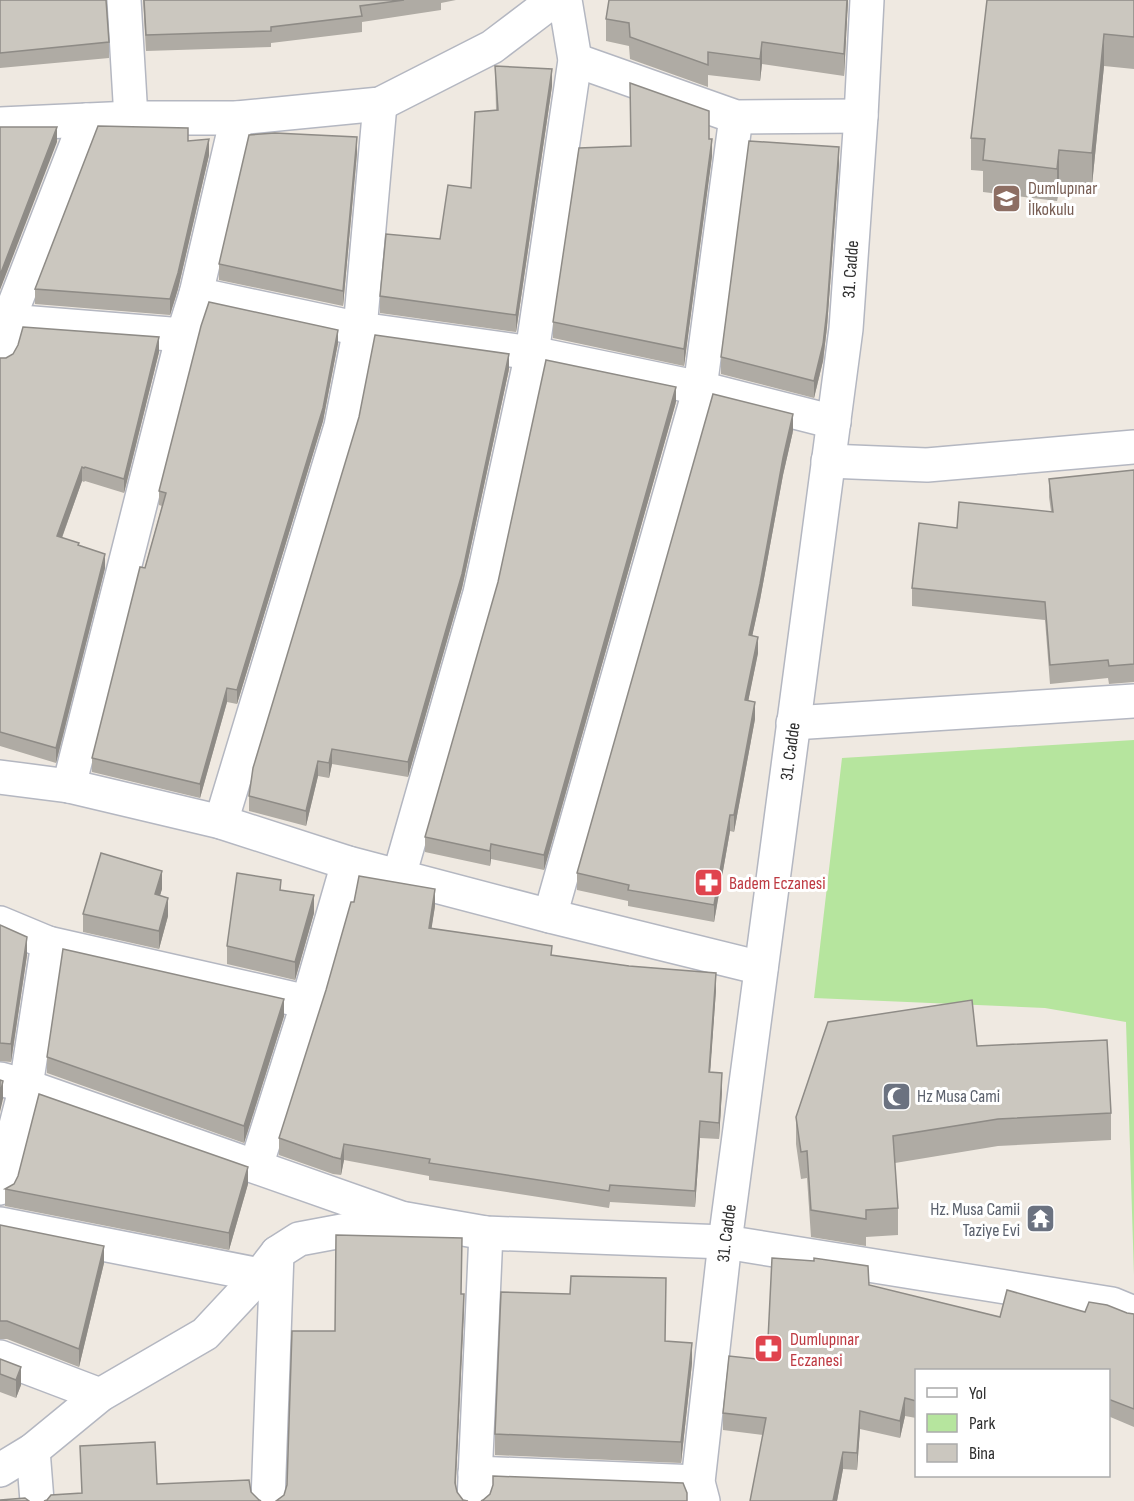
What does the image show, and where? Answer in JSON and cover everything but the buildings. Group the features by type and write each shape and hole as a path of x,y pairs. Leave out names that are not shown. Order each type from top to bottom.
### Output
{"street":[{"path":"124,0 131,118"},
{"path":"0,124 131,118 237,118 380,104 492,47 554,0"},
{"path":"399,876 480,593 532,353 575,60 564,0"},
{"name":"31. Cadde","path":"701,1491 725,1242 846,328 867,0"},
{"path":"575,60 736,117 861,116"},
{"path":"221,822 341,426 360,329 380,104"},
{"path":"550,916 700,388 736,117"},
{"path":"69,786 183,335 196,294 237,118"},
{"path":"0,355 4,322 86,120"},
{"path":"196,294 360,329 532,353 700,388 834,422"},
{"path":"4,322 183,335"},
{"path":"828,461 927,465 1134,447"},
{"path":"793,723 1134,701"},
{"path":"0,777 69,786 221,822 348,863 761,968"},
{"path":"256,1166 308,1002 348,863"},
{"path":"0,923 48,944 308,1002"},
{"path":"0,1188 13,1082 48,944"},
{"path":"13,1082 406,1219 486,1233 725,1242 1112,1304 1134,1313"},
{"path":"0,1470 33,1450 100,1395 205,1334 268,1264 298,1239 406,1219"},
{"path":"0,1224 268,1264"},
{"path":"486,1233 475,1487 701,1491"},
{"path":"268,1264 268,1501"},
{"path":"0,1357 100,1395"},
{"path":"33,1450 38,1501"}],"green space":[{"path":"1134,740 1134,1275 1126,1022 1045,1008 814,998 842,758"}],"place":[{"name":"Dumlupınar İlkokulu","path":"1007,198"},
{"name":"Badem Eczanesi","path":"708,883"},
{"name":"Hz Musa Cami","path":"896,1096"},
{"name":"Hz. Musa Camii Taziye Evi","path":"1041,1219"},
{"name":"Dumlupınar Eczanesi","path":"769,1349"}]}
